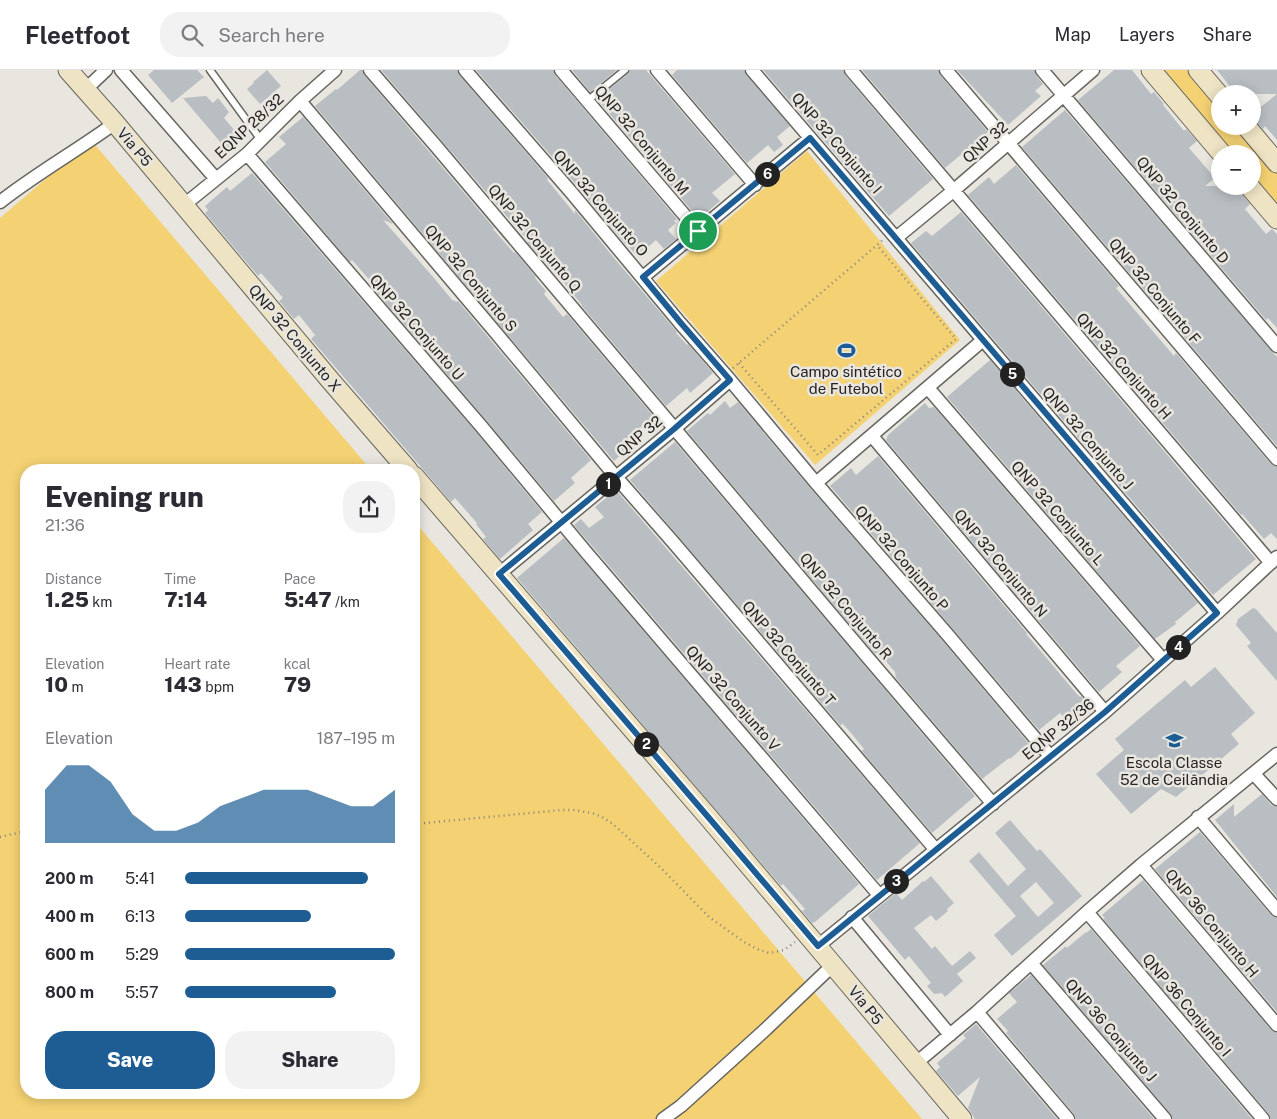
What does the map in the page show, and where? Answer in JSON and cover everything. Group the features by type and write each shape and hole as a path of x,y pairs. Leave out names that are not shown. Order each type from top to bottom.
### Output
{"street":[{"name":"Via P5","path":"68,70 184,205"},
{"path":"85,90 106,70"},
{"path":"121,70 216,179"},
{"name":"EQNP 28/32","path":"184,205 247,154 300,101 335,70"},
{"name":"QNP 32 Conjunto Q","path":"370,70 674,429"},
{"name":"QNP 32 Conjunto O","path":"465,70 730,380"},
{"name":"QNP 32 Conjunto M","path":"561,70 698,231"},
{"path":"657,70 755,184"},
{"name":"QNP 32 Conjunto I","path":"752,70 896,238"},
{"name":"QNP 32 Conjunto H","path":"851,70 953,191 1274,560"},
{"name":"QNP 32 Conjunto F","path":"946,70 1277,459"},
{"name":"QNP 32 Conjunto D","path":"1042,70 1277,346"},
{"name":"QNP 32","path":"896,238 1009,144 1093,70"},
{"path":"1150,70 1214,145"},
{"path":"1198,70 1211,85"},
{"name":"QNP 32 Conjunto S","path":"300,101 616,477"},
{"path":"0,202 24,183 115,123"},
{"path":"1254,135 1277,163"},
{"path":"643,277 810,138"},
{"name":"QNP 32 Conjunto U","path":"247,154 562,522"},
{"path":"1257,195 1277,219"},
{"name":"QNP 32 Conjunto X","path":"184,205 403,464"},
{"name":"QNP 32 Conjunto J","path":"896,238 1217,613"},
{"path":"816,483 983,340"},
{"name":"QNP 32","path":"499,574 674,429 730,380"},
{"name":"QNP 32 Conjunto P","path":"730,380 1050,756"},
{"name":"QNP 32 Conjunto L","path":"928,388 1163,660"},
{"name":"QNP 32 Conjunto R","path":"674,429 993,804"},
{"name":"QNP 32 Conjunto N","path":"872,436 1105,712"},
{"name":"QNP 32 Conjunto T","path":"616,477 936,850"},
{"path":"420,483 499,574"},
{"name":"QNP 32 Conjunto V","path":"562,522 879,895"},
{"name":"EQNP 32/36","path":"818,946 1105,712 1274,560"},
{"name":"Via P5","path":"499,574 818,946 962,1119"},
{"path":"915,1064 977,1012 1141,865 1277,754"},
{"path":"1254,774 1277,799"},
{"path":"1198,818 1277,910"},
{"name":"QNP 36 Conjunto H","path":"1141,865 1277,1025"},
{"name":"QNP 36 Conjunto I","path":"1087,912 1263,1119"},
{"path":"852,917 950,1035"},
{"name":"QNP 36 Conjunto J","path":"1031,963 1165,1119"},
{"path":"663,1119 681,1106 766,1029 833,965"},
{"path":"977,1012 1068,1119"}],"lane":[{"path":"210,70 261,140"},
{"path":"587,101 624,70"}],"path":[{"path":"877,245 956,339 818,455 738,364 877,245"},
{"path":"420,823 562,810 592,813 613,824 638,846 709,917 756,949 769,953 784,950 804,931"},
{"path":"0,837 20,832"}],"shaded area":[{"path":"1157,70 1192,70 1211,92 1211,128 1200,120"},
{"path":"1218,135 1248,135 1256,145 1227,145"},
{"path":"91,140 366,464 20,464 20,1099 420,1099 420,528 922,1119 0,1119 0,218"},
{"path":"807,151 960,340 815,465 656,281"},
{"path":"1261,151 1277,170 1277,203 1261,184"}],"building":[{"path":"154,70 197,70 204,77 172,103 148,75"},
{"path":"267,70 281,86 260,104 247,89"},
{"path":"362,70 364,75 493,229 536,277 546,291 544,294 563,317 567,314 654,417 637,430 642,436 614,461 315,106"},
{"path":"381,70 457,70 459,75 548,178 548,181 575,214 575,210 676,333 713,373 690,393 687,388 666,406 561,279 527,242"},
{"path":"476,70 553,70 555,75 677,219 674,221 676,223 668,230 676,239 664,249 656,240 638,256 636,255"},
{"path":"572,70 617,70 590,92"},
{"path":"630,70 646,70 735,174 712,193 720,201 700,218 697,217 597,99 628,74"},
{"path":"677,70 744,70 746,75 790,126 777,137 783,145 774,152 768,145 747,163 672,75"},
{"path":"763,70 843,70 845,75 933,179 889,216"},
{"path":"862,70 938,70 940,75 988,132 945,168"},
{"path":"957,70 1034,70 1043,84 1035,91 1041,96 1008,125"},
{"path":"1114,70 1132,70 1151,94 1154,92 1184,131 1186,129 1197,141 1189,148 1211,173 1211,181 1205,186 1211,186 1211,195 1242,195 1250,204 1245,209 1266,234 1272,229 1277,234 1277,328 1268,318 1266,320 1078,100"},
{"path":"1217,70 1277,70 1277,94 1261,94 1261,85 1229,85"},
{"path":"1277,94 1277,140 1265,126 1263,129 1261,127 1261,107"},
{"path":"206,96 213,103 218,98 229,112 224,118 241,138 227,150 183,98"},
{"path":"1065,110 1277,357 1277,446 1022,147"},
{"path":"303,117 393,224 383,220 453,301 458,301 591,460 571,478 575,483 554,501 372,287 374,285 352,260 350,262 265,162 286,144 279,137"},
{"path":"1016,165 1119,286 1116,288 1174,356 1176,353 1271,464 1277,467 1277,539 1271,533 1264,539 1241,515 968,195 989,177 994,184"},
{"path":"252,173 475,431 542,512 528,524 533,530 500,559 483,539 486,537 477,523 455,498 451,502 311,339 315,335 299,315 294,319 279,301 283,298 261,273 258,276 205,213 208,210 205,206 227,187 230,191"},
{"path":"961,212 1256,559 1213,595 911,243 926,231 932,236"},
{"path":"990,360 1198,603 1175,622 1176,624 1155,639 947,397"},
{"path":"725,401 730,408 738,402 941,639 1033,750 1025,757 1019,751 982,779 896,678 895,672 878,652 875,654 687,431 708,413 710,415"},
{"path":"925,403 929,408 934,407 1140,646 1116,666 1122,672 1099,692 886,440 888,435"},
{"path":"675,442 975,796 932,833 862,751 864,749 851,733 842,723 841,726 630,480"},
{"path":"878,456 1026,634 1088,705 1068,722 1060,713 1039,730 830,486 851,468 856,475"},
{"path":"616,490 920,843 877,880 574,525 581,519 589,528 604,517 595,507"},
{"path":"564,538 859,884 815,922 812,923 802,911 805,909 783,884 781,886 517,578"},
{"path":"1253,608 1277,633 1277,681 1247,646 1251,643 1236,625 1238,619"},
{"path":"1215,667 1255,713 1231,734 1239,744 1176,797 1161,789 1131,814 1096,774 1124,750 1115,739 1185,680 1191,687"},
{"path":"1262,794 1271,805 1277,807 1277,897 1215,820 1234,804 1234,817"},
{"path":"1010,820 1037,851 1040,849 1082,896 1012,956 994,935 1016,916 969,861 979,852 1008,886 1026,869 995,833","holes":["1036,882 1054,903 1038,917 1020,896"]},
{"path":"1200,832 1271,915 1277,918 1277,1012 1155,869"},
{"path":"931,876 954,903 936,921 931,915 914,928 932,949 935,946 952,966 970,951 976,958 957,974 963,981 945,997 942,993 934,994 927,986 931,983 909,956 905,960 868,916 896,893 902,900"},
{"path":"1143,880 1271,1030 1277,1033 1277,1119 1271,1119 1269,1114 1103,919 1105,918 1102,915"},
{"path":"1091,929 1252,1119 1173,1119 1171,1114 1043,965"},
{"path":"1031,975 1154,1119 1076,1119 1074,1114 1006,1033 1008,1031 997,1019 1017,1002 1009,993"},
{"path":"976,1024 1057,1119 975,1119 968,1108 980,1077 958,1096 936,1071 940,1067 937,1063 966,1038 963,1035"}],"place":[{"name":"Campo sintético de Futebol","path":"846,350"},
{"name":"Escola Classe 52 de Ceilândia","path":"1174,741"}],"route":[{"path":"810,138 1217,613 1105,712 818,946 499,574 674,429 730,380 643,277 698,231 810,138"}]}
